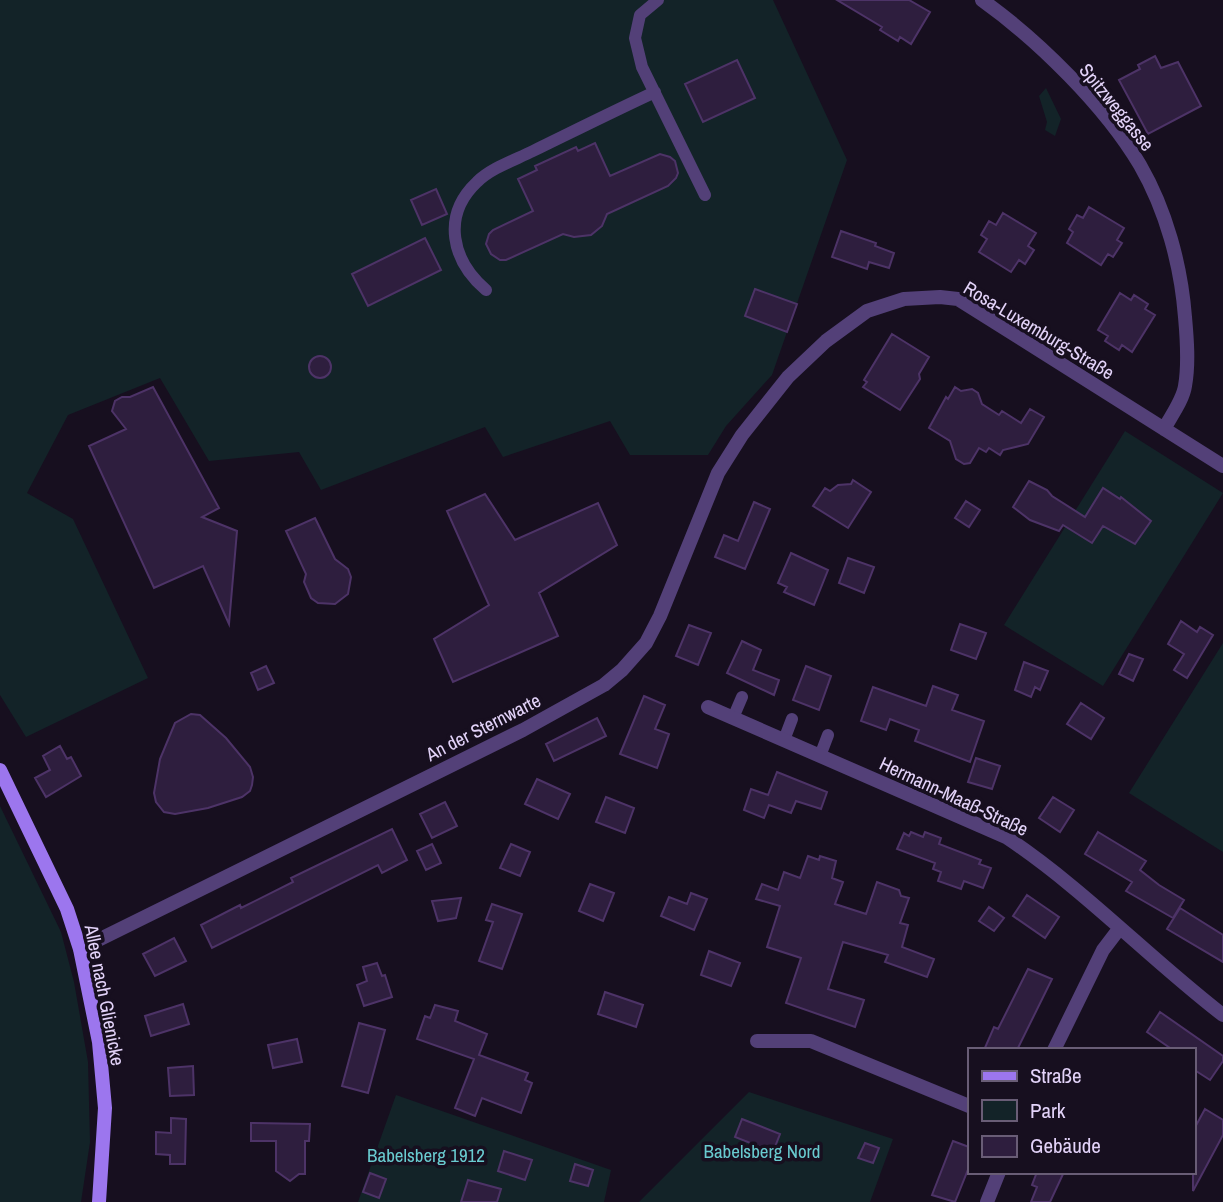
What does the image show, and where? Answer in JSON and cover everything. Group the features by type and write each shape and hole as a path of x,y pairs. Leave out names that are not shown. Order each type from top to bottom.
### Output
{"street":[{"name":"Spitzweggasse","path":"982,0 1049,57 1092,102 1139,165 1156,199 1170,236 1178,270 1187,334 1185,389 1164,429"},
{"name":"Rosa-Luxemburg-Straße","path":"768,399 826,341 854,318 885,303 922,297 958,299 1223,466"},
{"name":"An der Sternwarte","path":"80,949 523,730 604,685 622,670 646,643 660,616 718,473 741,435 768,399"},
{"name":"Hermann-Maaß-Straße","path":"708,707 1006,837 1074,886 1119,929 1223,1015"},
{"name":"Allee nach Glienicke","path":"0,770 67,908 80,949 99,1042 105,1108 99,1202"},
{"path":"1055,1048 1103,950 1119,929"},
{"path":"757,1041 811,1041 968,1106"},
{"path":"987,1202 998,1174"}],"lane":[{"path":"658,0 640,15 635,38 642,67 705,195"},
{"path":"486,290 467,271 457,250 455,238 459,208 472,187 496,169 655,92"},
{"path":"733,718 742,696"},
{"path":"784,740 792,719"},
{"path":"820,756 828,735"}],"green space":[{"path":"0,0 773,0 847,160 772,375 726,426 708,455 630,455 610,421 503,457 485,427 321,490 299,452 209,461 160,378 68,415 27,493 73,519 148,678 26,737 0,695"},
{"path":"1046,88 1061,119 1055,136 1045,130 1047,122 1039,96"},
{"path":"1125,431 1223,493 1103,686 1004,625"},
{"path":"1223,643 1223,852 1129,793"},
{"path":"0,806 61,932 74,982 88,1062 90,1142 81,1202 0,1202"},
{"name":"Babelsberg Nord","path":"749,1092 893,1139 870,1202 639,1202"},
{"name":"Babelsberg 1912","path":"396,1095 611,1170 604,1202 358,1202"}],"building":[{"path":"837,0 909,0 930,12 911,44 900,37 898,41 880,30 882,27"},
{"path":"1155,56 1161,68 1178,62 1201,106 1148,134 1119,80 1140,69 1138,65"},
{"path":"737,60 755,98 703,122 685,84"},
{"path":"595,143 610,176 660,154 675,161 678,173 668,186 607,214 602,226 591,235 574,237 563,234 506,260 500,260 491,254 486,244 489,234 533,211 518,179 537,170 535,166 576,147 578,151"},
{"path":"436,189 447,214 422,225 411,200"},
{"path":"1089,207 1124,228 1117,240 1122,243 1113,257 1108,254 1101,265 1067,243 1073,232 1069,229 1077,215 1083,218"},
{"path":"1003,213 1036,233 1028,246 1034,250 1025,264 1019,260 1011,272 979,252 987,239 981,235 989,221 996,225"},
{"path":"841,231 876,243 875,246 894,253 889,268 869,262 867,269 832,257"},
{"path":"425,238 441,270 368,306 352,274"},
{"path":"755,289 797,304 787,332 745,316"},
{"path":"1120,293 1131,300 1134,295 1148,304 1145,309 1155,315 1132,352 1122,345 1119,350 1105,341 1108,336 1098,330"},
{"path":"892,334 929,357 919,374 920,379 900,410 863,387 867,382 864,380"},
{"path":"320,356 328,359 331,367 328,375 320,378 312,375 309,367 312,359"},
{"path":"153,387 219,508 202,517 237,531 229,624 203,566 154,588 89,446 126,429 112,411 115,401"},
{"path":"955,387 961,391 972,389 978,393 982,404 999,415 1002,411 1021,423 1030,409 1044,417 1028,444 1003,450 1000,455 989,448 986,452 979,448 970,463 964,464 956,459 950,441 929,428 946,397 948,399"},
{"path":"853,480 871,492 848,528 813,506 825,488 830,491 838,485 851,484"},
{"path":"1029,481 1047,490 1085,517 1103,488 1120,499 1121,497 1151,521 1135,544 1103,526 1092,543 1063,525 1059,531 1030,520 1013,507"},
{"path":"485,494 515,540 598,503 617,545 539,593 558,636 453,682 434,639 489,605 447,511"},
{"path":"966,501 980,510 969,527 955,518"},
{"path":"754,502 770,509 745,569 715,557 724,535 738,541"},
{"path":"315,518 335,559 348,569 351,577 348,594 335,604 318,603 311,598 304,582 306,574 286,531"},
{"path":"791,553 828,570 814,605 784,592 787,587 778,583"},
{"path":"848,558 874,567 864,593 839,583"},
{"path":"1181,621 1197,632 1200,627 1213,635 1187,678 1174,670 1184,654 1168,644"},
{"path":"960,624 986,633 976,659 951,650"},
{"path":"689,625 711,633 698,665 676,656"},
{"path":"742,641 761,650 753,670 779,680 774,695 727,673"},
{"path":"1129,654 1143,659 1133,681 1119,674"},
{"path":"1024,662 1048,671 1040,690 1035,687 1031,697 1015,690"},
{"path":"266,666 274,683 258,690 251,673"},
{"path":"806,666 831,676 819,710 793,700"},
{"path":"933,686 958,695 952,710 984,721 970,762 915,741 919,730 890,719 886,730 861,721 873,687 926,706"},
{"path":"644,696 665,705 655,729 669,734 657,768 620,754"},
{"path":"1081,703 1104,718 1091,739 1067,724"},
{"path":"191,714 200,715 226,738 250,767 252,785 250,791 242,797 208,808 175,814 164,812 156,802 154,793 160,759 175,723"},
{"path":"597,718 606,736 554,761 546,744"},
{"path":"60,746 67,759 71,757 81,776 46,797 35,778 50,770 43,756"},
{"path":"976,758 1000,766 992,789 968,782"},
{"path":"777,772 827,792 821,809 796,801 791,813 769,805 764,818 744,810 751,789 768,795"},
{"path":"537,779 570,794 558,819 525,804"},
{"path":"606,797 634,808 625,833 596,822"},
{"path":"1053,797 1074,810 1060,832 1039,818"},
{"path":"445,802 457,826 432,838 420,814"},
{"path":"392,829 407,860 382,873 378,865 212,948 201,925 293,882 291,878"},
{"path":"911,832 923,837 925,832 941,838 939,844 981,860 979,864 991,868 983,888 964,881 961,889 938,881 941,872 933,869 935,863 897,849 904,833 909,836"},
{"path":"1098,832 1146,861 1140,870 1184,900 1173,918 1126,891 1132,882 1085,854"},
{"path":"432,844 441,863 426,870 417,851"},
{"path":"511,844 530,852 520,876 500,868"},
{"path":"808,856 819,860 820,856 836,861 832,878 843,882 835,904 866,914 877,882 899,890 901,896 909,898 900,923 908,925 902,947 934,959 927,977 885,962 888,955 843,942 828,989 864,1000 855,1027 786,1003 801,958 767,947 780,906 756,899 762,884 778,890 784,872 800,878"},
{"path":"590,884 614,893 603,921 579,911"},
{"path":"691,893 707,899 694,930 661,916 669,897 687,904"},
{"path":"1027,895 1059,917 1045,938 1013,916"},
{"path":"461,898 456,918 438,921 432,901"},
{"path":"492,904 522,914 502,969 479,961 493,922 486,920"},
{"path":"989,907 1004,918 994,931 979,921"},
{"path":"1180,908 1223,935 1223,962 1167,929"},
{"path":"174,938 186,961 155,976 143,954"},
{"path":"709,951 740,963 731,986 701,975"},
{"path":"377,963 382,976 385,975 392,997 364,1006 357,985 367,981 363,967"},
{"path":"1028,969 1052,979 1018,1048 985,1048 994,1027 998,1029"},
{"path":"605,992 643,1005 636,1027 598,1014"},
{"path":"183,1004 189,1024 151,1036 145,1016"},
{"path":"435,1005 458,1011 455,1021 487,1034 479,1055 528,1073 525,1080 532,1083 521,1113 482,1098 475,1116 455,1108 474,1059 417,1039 425,1016 430,1018"},
{"path":"1160,1012 1223,1056 1223,1061 1210,1080 1195,1070 1195,1048 1170,1048 1147,1032"},
{"path":"359,1023 385,1030 368,1093 342,1086"},
{"path":"297,1039 302,1062 273,1068 268,1045"},
{"path":"193,1066 194,1095 170,1096 168,1068"},
{"path":"1205,1109 1223,1120 1223,1135 1193,1191 1195,1174 1195,1127"},
{"path":"171,1118 186,1119 185,1164 170,1164 170,1155 156,1154 156,1132 171,1133"},
{"path":"742,1119 780,1134 773,1152 735,1137"},
{"path":"251,1123 310,1124 309,1141 305,1141 305,1174 299,1174 290,1181 276,1171 276,1141 251,1141"},
{"path":"953,1141 968,1147 968,1170 955,1202 932,1195"},
{"path":"865,1143 879,1148 873,1163 858,1158"},
{"path":"504,1151 532,1160 525,1180 498,1171"},
{"path":"575,1164 593,1170 588,1186 570,1181"},
{"path":"370,1173 386,1179 379,1198 363,1192"},
{"path":"1036,1174 1063,1174 1050,1202 1031,1202 1037,1187 1032,1185"},
{"path":"468,1180 501,1189 497,1202 461,1202"}]}
